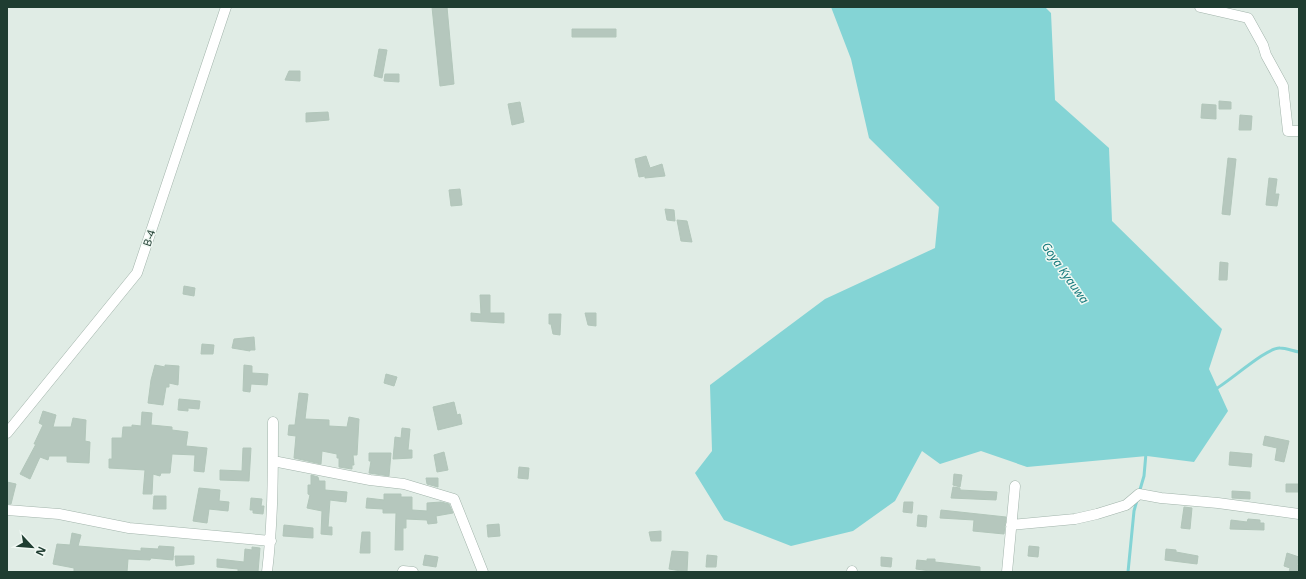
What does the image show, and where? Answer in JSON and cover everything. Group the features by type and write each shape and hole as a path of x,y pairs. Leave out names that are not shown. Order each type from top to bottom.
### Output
{"street":[{"name":"B-4","path":"7,433 137,273 226,7"},
{"path":"1200,7 1248,18 1283,86 1288,131 1299,131"},
{"path":"267,572 271,541 273,505 273,422"},
{"path":"273,461 370,480 404,484 454,499 483,572"},
{"path":"1007,572 1015,486"},
{"path":"1011,526 1068,520 1097,514 1126,505 1139,494 1161,498 1218,503 1299,514"},
{"path":"7,510 59,514 129,528 271,541"}],"water":[{"path":"831,7 1045,7 1051,13 1055,100 1109,148 1112,221 1222,329 1209,369 1228,411 1194,462 1147,456 1027,467 981,451 940,464 922,451 895,501 853,531 791,546 724,520 695,473 712,451 710,385 825,299 935,248 939,207 869,138 851,59"}],"building":[{"path":"432,7 447,7 454,84 440,86"},
{"path":"572,29 616,29 616,37 572,37"},
{"path":"379,49 387,50 382,78 374,76"},
{"path":"289,71 300,71 300,81 285,80"},
{"path":"385,74 399,74 399,82 384,81"},
{"path":"1219,101 1231,102 1231,109 1219,109"},
{"path":"520,102 524,122 512,125 508,104"},
{"path":"1202,104 1216,105 1216,119 1201,118"},
{"path":"328,112 329,120 306,122 306,113"},
{"path":"1240,115 1252,116 1251,130 1239,130"},
{"path":"646,156 650,168 662,164 665,176 645,178 645,176 639,177 635,159"},
{"path":"1228,158 1236,159 1230,215 1222,214"},
{"path":"1269,178 1277,179 1275,194 1279,194 1277,206 1266,205"},
{"path":"460,189 462,205 451,206 449,190"},
{"path":"665,209 674,210 675,221 667,220"},
{"path":"677,220 687,221 692,242 681,241"},
{"path":"1220,262 1228,263 1227,280 1219,280"},
{"path":"184,286 195,288 194,296 183,294"},
{"path":"480,295 490,295 490,313 504,313 504,323 471,321 471,313 481,314"},
{"path":"585,313 596,313 596,326 588,325"},
{"path":"549,314 561,314 560,335 553,334 551,324 549,324"},
{"path":"254,337 255,350 250,351 232,348 234,339"},
{"path":"202,344 214,345 213,354 201,354"},
{"path":"155,365 165,367 165,365 179,366 178,385 169,383 169,387 166,387 163,405 148,403 151,380"},
{"path":"244,365 252,366 252,373 268,374 267,385 251,384 250,392 243,391"},
{"path":"386,374 397,377 394,386 384,383"},
{"path":"299,393 308,394 305,419 329,420 329,426 347,427 349,417 359,419 357,455 353,455 354,465 352,465 352,469 339,467 339,458 337,458 337,454 322,451 321,464 294,458 296,436 288,435 289,425 295,425"},
{"path":"179,399 200,401 199,409 188,408 188,411 178,410"},
{"path":"454,402 457,415 460,414 462,424 438,430 433,407"},
{"path":"43,411 56,415 53,427 71,427 73,418 86,420 85,441 90,442 89,463 67,462 67,456 49,456 48,460 40,457 30,479 20,474 36,444 34,444 43,425 39,423"},
{"path":"142,412 152,413 151,425 172,427 172,430 188,432 186,446 207,448 204,472 194,471 195,455 172,454 170,473 161,473 160,476 153,474 152,494 143,494 145,470 109,468 109,459 112,459 112,438 122,438 123,427 132,427 132,425 141,426"},
{"path":"402,428 410,429 408,450 412,450 412,458 393,459 395,437 401,438"},
{"path":"1265,436 1289,441 1284,462 1275,460 1277,448 1263,445"},
{"path":"243,448 251,448 249,481 220,480 220,470 242,471"},
{"path":"444,452 448,470 437,472 434,455"},
{"path":"1230,452 1252,454 1251,467 1229,465"},
{"path":"369,453 391,453 389,476 369,473 371,461 369,461"},
{"path":"519,467 529,468 528,479 518,478"},
{"path":"954,474 962,475 960,487 953,485"},
{"path":"311,475 318,477 319,481 325,481 325,490 347,492 346,502 330,500 328,527 332,527 332,535 321,534 322,511 307,508 310,495 308,494 308,485 311,485"},
{"path":"426,478 438,478 438,487 427,484"},
{"path":"7,482 16,484 11,504 7,504"},
{"path":"1286,484 1299,484 1299,492 1286,492"},
{"path":"953,487 960,488 960,490 997,492 996,500 951,498"},
{"path":"199,488 220,490 219,501 229,502 228,511 209,509 207,523 193,521"},
{"path":"1232,491 1250,492 1250,499 1232,498"},
{"path":"384,494 401,494 401,497 412,497 412,510 427,511 427,503 441,502 449,504 453,513 436,516 437,523 428,524 427,520 406,519 406,528 403,528 403,550 395,550 396,513 383,513 383,509 366,508 367,498 384,500"},
{"path":"154,496 166,496 166,509 153,509"},
{"path":"251,498 262,499 261,506 264,506 263,514 253,513 253,510 250,510"},
{"path":"904,502 913,502 912,513 903,512"},
{"path":"1184,507 1192,508 1190,529 1181,528"},
{"path":"941,510 1006,517 1004,534 973,531 974,520 940,518"},
{"path":"918,515 927,516 926,527 917,526"},
{"path":"1248,519 1260,520 1260,523 1264,523 1264,530 1230,529 1231,520 1247,522"},
{"path":"499,524 500,536 488,537 487,525"},
{"path":"284,525 313,528 313,538 283,536"},
{"path":"661,531 661,541 651,541 649,532"},
{"path":"362,532 370,532 370,553 360,553"},
{"path":"72,533 81,535 78,546 141,551 141,548 158,549 159,546 174,547 173,560 151,558 150,560 128,559 127,572 74,572 74,568 53,564 57,544 70,545"},
{"path":"1029,546 1039,547 1038,557 1028,556"},
{"path":"252,547 260,548 258,572 238,572 238,569 217,567 217,559 244,562 245,549 252,550"},
{"path":"1166,549 1198,556 1197,564 1165,560"},
{"path":"672,551 688,552 687,572 669,569"},
{"path":"1287,553 1299,557 1297,565 1299,565 1299,572 1289,572 1290,568 1284,566"},
{"path":"425,555 438,557 436,567 423,565"},
{"path":"707,555 717,556 716,567 706,567"},
{"path":"175,556 194,556 194,564 176,566"},
{"path":"881,557 892,558 891,567 881,566"},
{"path":"927,559 935,559 935,562 980,567 980,572 937,572 916,569 917,560 927,561"}],"waterway":[{"path":"1214,390 1257,359 1274,349 1282,348 1299,352"},
{"name":"Goya Kyauwa","path":"1139,493 1144,476 1146,453"},
{"name":"Goya Kyauwa","path":"1128,572 1134,511 1137,500"}]}
